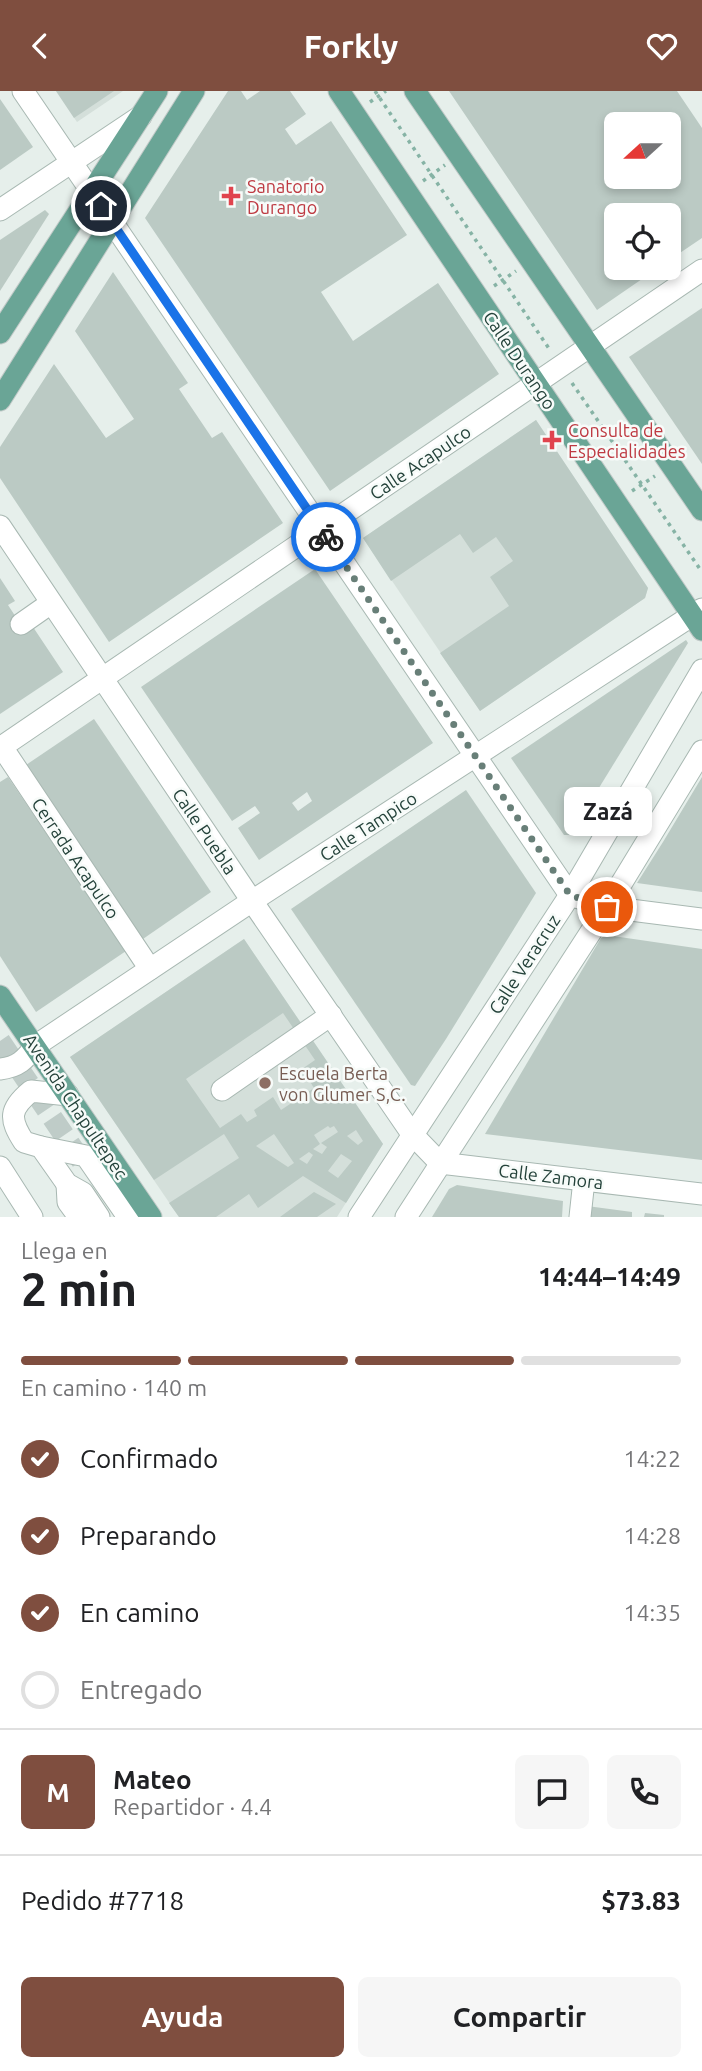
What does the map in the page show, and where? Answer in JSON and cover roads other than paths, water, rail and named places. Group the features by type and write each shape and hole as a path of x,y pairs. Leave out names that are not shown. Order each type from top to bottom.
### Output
{"main road":[{"path":"0,333 157,91"},
{"path":"0,400 194,91"},
{"name":"Calle Durango","path":"339,91 616,502 699,618"},
{"path":"415,91 702,510"},
{"name":"Avenida Chapultepec","path":"0,996 151,1217"}],"street":[{"path":"23,91 570,895 607,907 702,919"},
{"path":"0,210 142,115"},
{"name":"Calle Acapulco","path":"1,748 702,270"},
{"name":"Calle Puebla","path":"0,526 412,1134"},
{"path":"20,624 51,603"},
{"name":"Calle Tampico","path":"0,1069 24,1061 35,1046 252,901 475,756 699,618"},
{"name":"Calle Veracruz","path":"359,1217 570,895 702,670"},
{"name":"Cerrada Acapulco","path":"1,748 150,969"},
{"path":"405,1217 607,907 702,751"},
{"path":"222,1090 331,1015"},
{"path":"68,1095 31,1091 18,1102 13,1115 15,1128 24,1142 86,1156 128,1217"},
{"path":"412,1134 440,1163"},
{"path":"41,1147 67,1184 83,1193 99,1217"},
{"name":"Calle Zamora","path":"440,1163 702,1194"},
{"path":"0,1167 32,1217"},
{"path":"580,1217 584,1180"},
{"path":"67,1184 68,1202 79,1217"}],"tunnel":[{"path":"0,1041 85,1166"}],"place":[{"name":"Sanatorio Durango","path":"231,196"},
{"name":"Consulta de Especialidades","path":"552,440"},
{"name":"Zazá","path":"607,907"},
{"name":"Escuela Berta von Glumer S,C.","path":"265,1083"}]}
